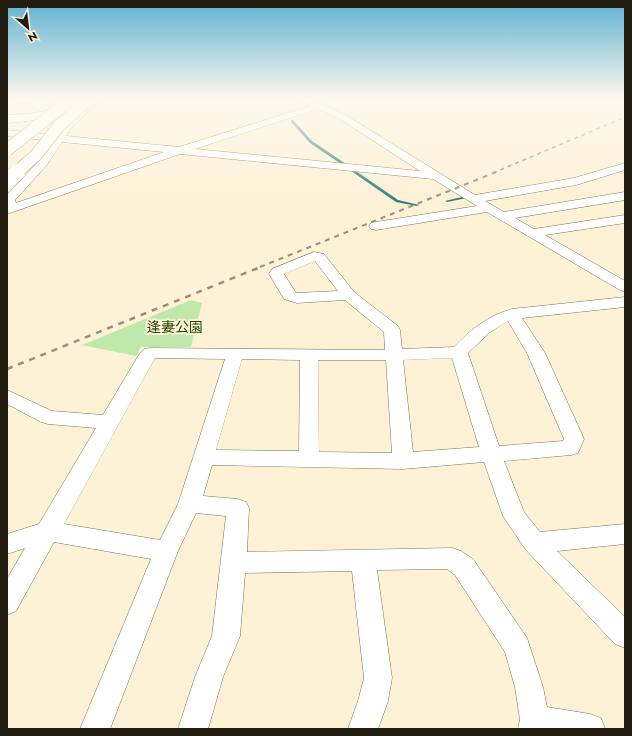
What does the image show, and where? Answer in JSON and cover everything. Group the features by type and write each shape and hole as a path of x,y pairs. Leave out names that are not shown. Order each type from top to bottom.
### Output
{"highway":[{"path":"7,150 28,133"},
{"path":"7,181 36,155 53,133"}],"street":[{"path":"11,133 437,176"},
{"path":"63,133 29,179 9,200 11,209 232,133"},
{"path":"369,133 503,216 625,287"},
{"path":"475,199 576,181 625,166"},
{"path":"503,216 625,196"},
{"path":"376,226 490,208"},
{"path":"533,233 625,219"},
{"path":"605,274 625,273"},
{"path":"349,295 392,330 403,461"},
{"path":"7,603 108,422 146,357 150,353 394,355 459,352 466,344 499,318 512,314 625,302"},
{"path":"204,457 403,461 571,448 574,439 536,353 512,314"},
{"path":"459,352 491,454 514,516 534,543 625,635"},
{"path":"95,729 166,551 189,504 235,354"},
{"path":"309,355 309,460"},
{"path":"7,396 48,417 108,422"},
{"path":"189,504 238,508 226,636 209,677 193,729"},
{"path":"7,544 48,531 166,551"},
{"path":"534,543 625,534"},
{"path":"234,563 452,558 464,568 517,647 528,687 534,725 590,729"},
{"path":"363,560 378,678 373,701 363,729"}],"green space":[{"name":"逢妻公園","path":"191,300 202,303 191,347 141,347 136,356 82,345"}],"waterway":[{"path":"303,133 311,142 345,165"},
{"path":"352,170 397,201 417,205"},
{"path":"447,201 466,197"}],"railway":[{"path":"493,173 586,133"},
{"path":"260,267 496,172"},
{"path":"7,369 263,266"}]}
